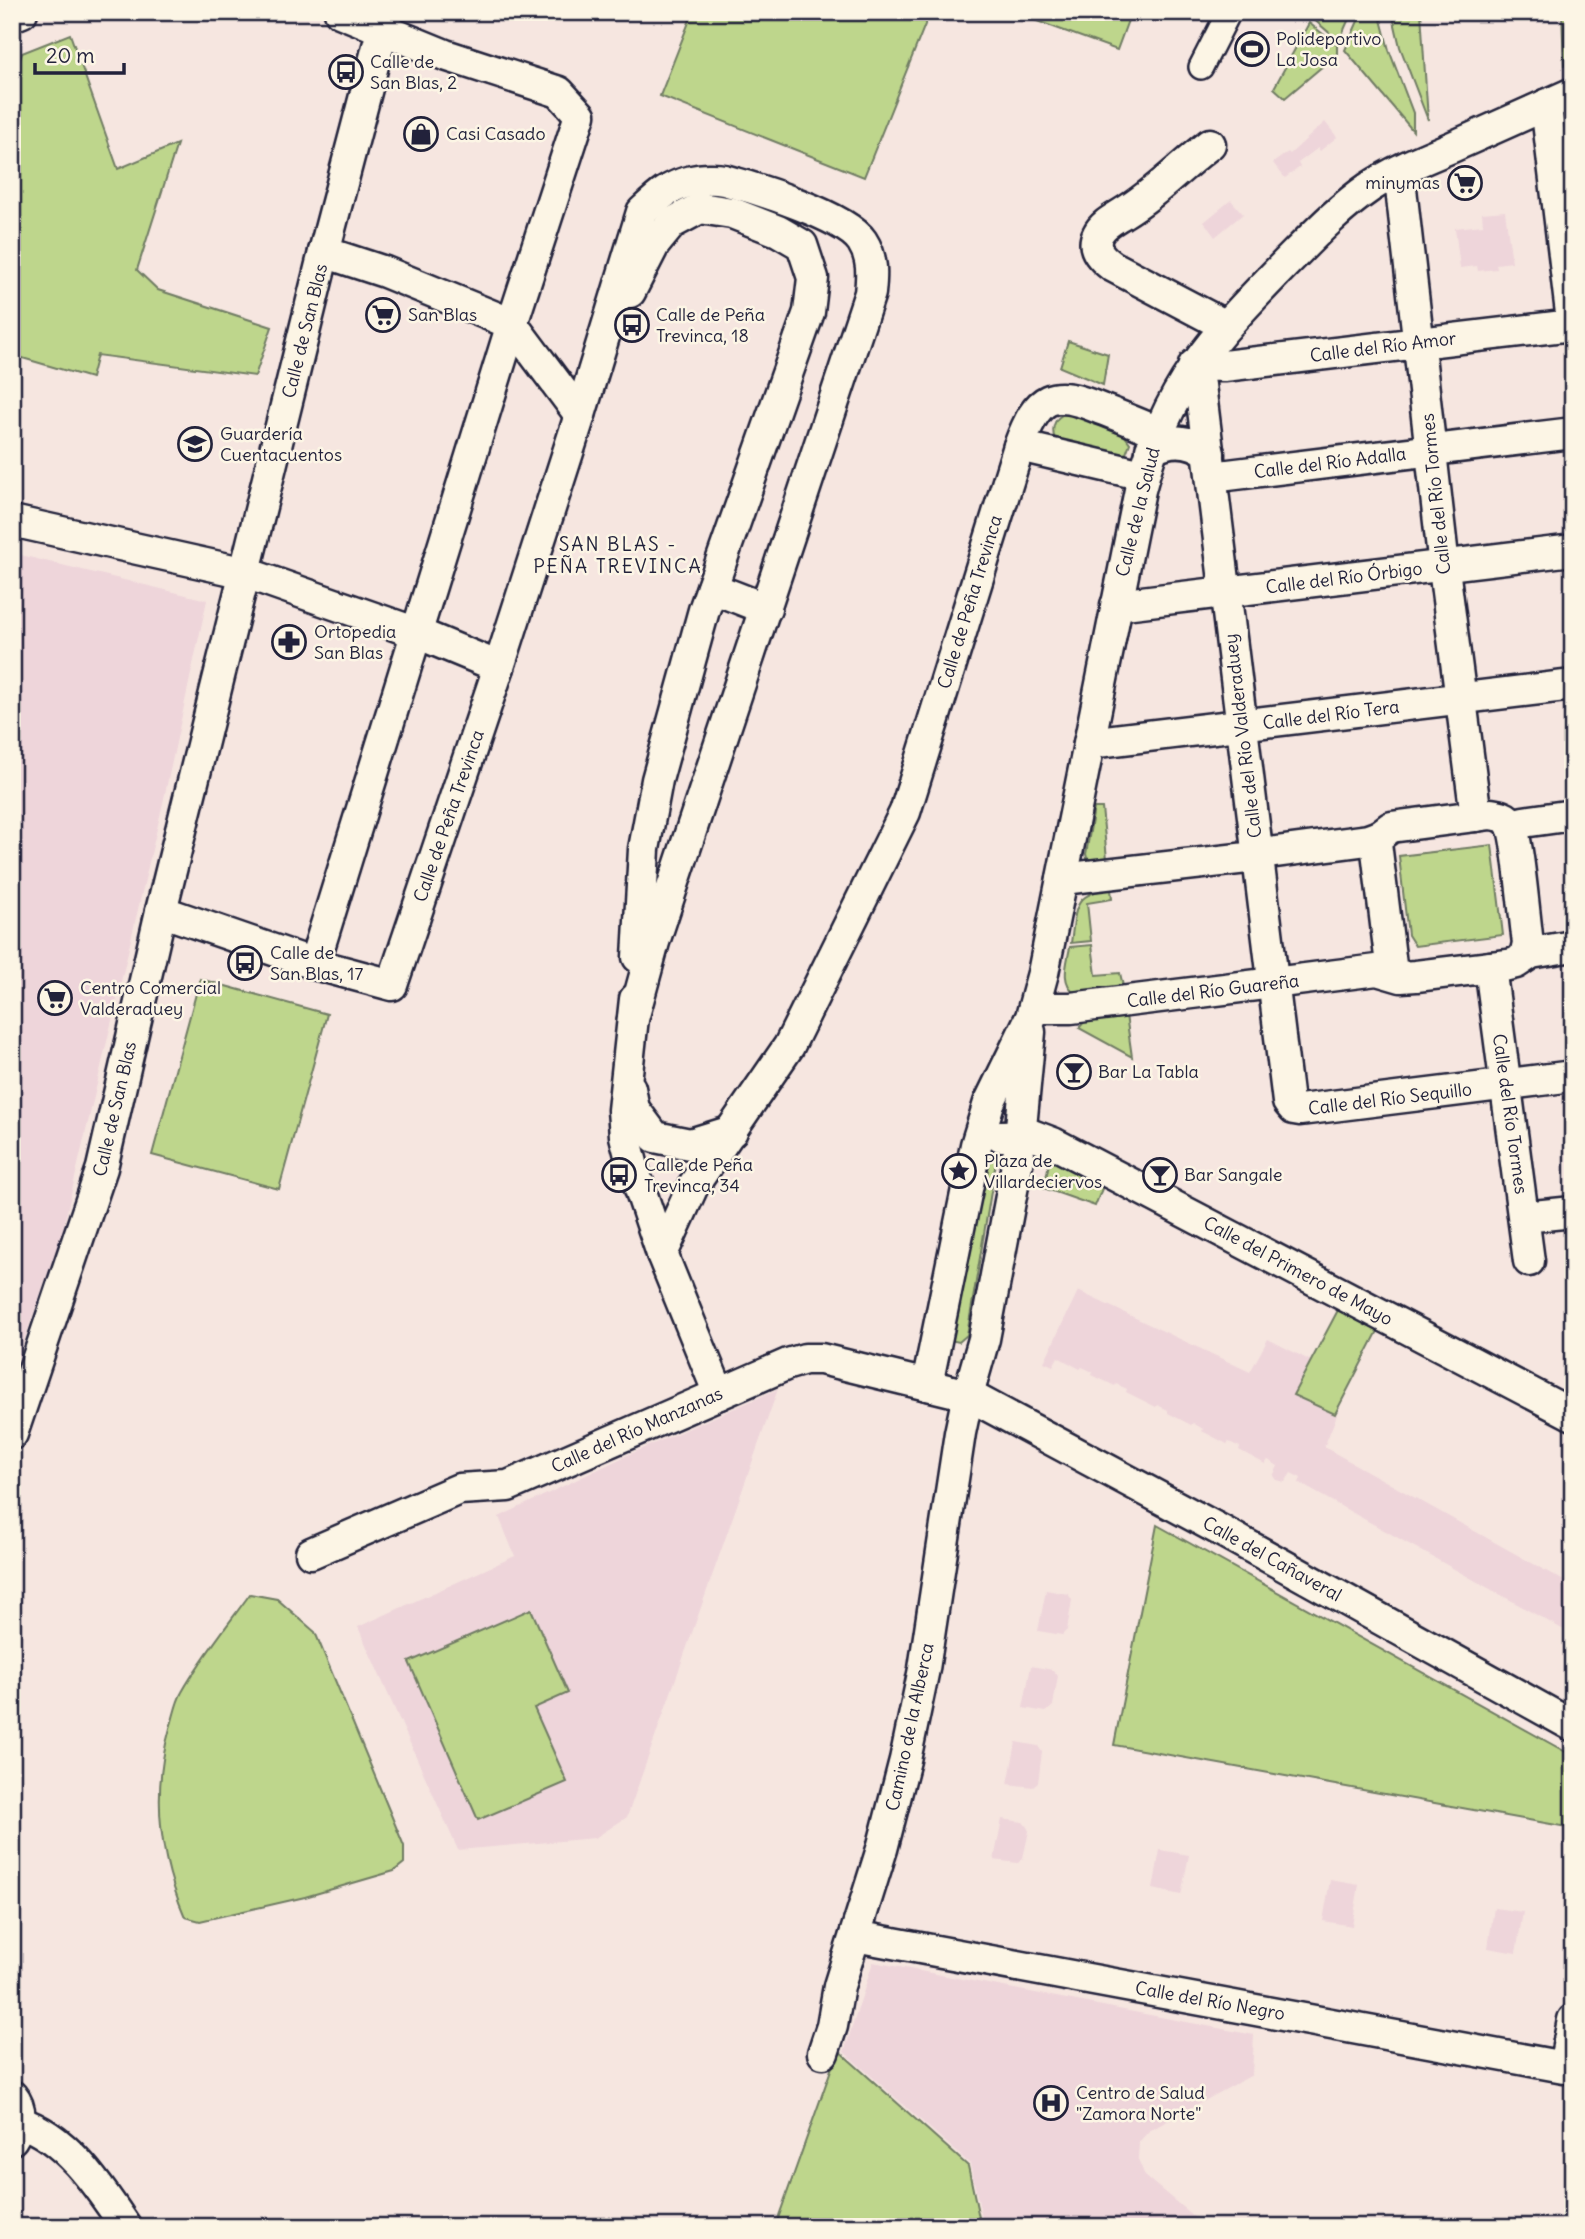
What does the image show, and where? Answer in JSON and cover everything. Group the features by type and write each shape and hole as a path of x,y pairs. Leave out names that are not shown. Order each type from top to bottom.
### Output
{"street":[{"path":"12,16 22,12"},
{"path":"314,964 512,324 580,115 559,92 445,55 385,21 340,12"},
{"path":"1201,67 1229,12"},
{"name":"Calle de San Blas","path":"12,1434 102,1168 161,911 324,252 385,21"},
{"path":"1560,99 1573,331"},
{"name":"Calle de la Salud","path":"1034,1008 1116,605 1151,452 1170,405 1194,365 1226,326 1335,215 1370,187 1399,171 1560,99"},
{"path":"1210,144 1142,200 1104,226 1097,236 1096,247 1101,258 1112,266 1226,326"},
{"name":"Calle del Río Tormes","path":"1399,171 1476,816"},
{"name":"Calle de Peña Trevinca","path":"161,911 314,964 392,985 499,667 642,212 666,190 693,181 721,180 805,207 839,223 861,240 873,267 870,293 654,942 633,1019"},
{"path":"751,220 763,193"},
{"name":"Calle de Peña Trevinca","path":"580,415 634,283 654,245 672,223 700,208 732,213 778,231 802,245 813,278 809,312 712,588 657,780 643,849 641,924 623,1110 625,1136 634,1171 662,1254 719,1394"},
{"name":"Calle de San Blas","path":"324,252 385,272 512,324"},
{"path":"512,324 580,415"},
{"name":"Calle del Río Amor","path":"1194,365 1224,366 1572,325"},
{"name":"Calle del Río Valderaduey","path":"1194,365 1200,385 1287,1099 1292,1107"},
{"name":"Calle de Peña Trevinca","path":"662,1254 693,1186 789,1046 905,812 1019,446 1036,410 1049,400 1064,396 1077,399 1151,452"},
{"name":"Calle del Río Adalla","path":"1210,465 1432,450 1573,433"},
{"path":"1019,446 1151,452 1165,443 1180,441 1193,444 1210,465"},
{"path":"12,521 246,573 417,633 499,667"},
{"name":"Calle del Río Órbigo","path":"1116,605 1573,550"},
{"path":"712,588 766,609"},
{"name":"Calle del Río Tera","path":"1089,743 1573,685"},
{"path":"1062,879 1368,841 1395,826 1498,815 1505,818 1512,827 1528,943 1525,956"},
{"path":"1512,827 1525,821 1573,815"},
{"path":"1380,835 1376,847 1392,973 1407,977 1490,967 1516,963 1538,950 1573,946"},
{"name":"Calle del Río Tormes","path":"1490,967 1529,1261"},
{"name":"Calle del Río Guareña","path":"1034,1008 1071,1008 1377,970 1392,973"},
{"path":"968,1395 984,1339 1021,1135 1034,1008"},
{"path":"928,1385 976,1145 989,1103 1034,1008"},
{"name":"Calle del Río Sequillo","path":"1292,1107 1300,1110 1573,1076"},
{"name":"Calle de Peña Trevinca","path":"627,1077 634,1109 655,1137 690,1144 732,1131"},
{"path":"976,1145 1001,1136 1021,1135"},
{"name":"Calle del Primero de Mayo","path":"1021,1135 1036,1136 1054,1143 1573,1415"},
{"path":"1524,1217 1573,1212"},
{"name":"Calle del Río Manzanas","path":"311,1553 459,1489 508,1486 788,1364 813,1359 968,1395"},
{"name":"Calle del Cañaveral","path":"968,1395 1220,1530 1573,1727"},
{"name":"Camino de la Alberca","path":"823,2053 832,2026 839,1986 892,1814 915,1715 968,1395"},
{"name":"Calle del Río Negro","path":"855,1936 1564,2067 1573,2020"},
{"path":"14,2119 34,2127 88,2173 126,2227"}],"shaded area":[{"path":"1325,122 1337,137 1320,151 1318,148 1298,163 1300,167 1285,178 1273,163 1288,152 1290,154"},
{"path":"1231,200 1243,214 1215,237 1204,222"},
{"path":"1505,211 1512,262 1496,264 1497,269 1478,271 1477,266 1460,268 1455,228 1483,225 1482,213"},
{"name":"Centro Comercial Valderaduey","path":"12,553 207,600 163,803 62,1233 12,1375"},
{"path":"1078,1291 1250,1372 1268,1339 1311,1361 1293,1394 1337,1415 1324,1447 1573,1586 1573,1635 1299,1483 1301,1478 1291,1473 1285,1482 1276,1480 1273,1476 1278,1466 1268,1460 1265,1464 1239,1450 1240,1447 1229,1442 1227,1444 1193,1423 1191,1425 1168,1413 1168,1410 1157,1405 1156,1407 1126,1392 1127,1389 1092,1375 1093,1372 1082,1367 1080,1369 1058,1357 1053,1366 1044,1362"},
{"path":"778,1389 627,1817 595,1838 458,1850 358,1627 515,1556 499,1517 630,1454"},
{"path":"1046,1590 1068,1594 1072,1600 1067,1630 1062,1635 1038,1631"},
{"path":"1031,1666 1053,1670 1058,1676 1053,1706 1046,1712 1023,1708"},
{"path":"1016,1742 1038,1746 1042,1752 1038,1783 1033,1787 1008,1784"},
{"path":"1002,1819 1023,1822 1029,1831 1023,1858 1018,1863 994,1860"},
{"path":"1160,1850 1189,1855 1181,1895 1153,1889"},
{"path":"1330,1880 1359,1885 1352,1926 1323,1921"},
{"path":"1494,1908 1523,1912 1516,1953 1488,1948"},
{"name":"Centro de Salud \"Zamora Norte\"","path":"873,1962 1254,2035 1252,2075 1149,2131 1139,2142 1138,2159 1145,2176 1206,2227 984,2227 970,2164 844,2052"}],"green space":[{"path":"693,12 930,12 864,177 660,96"},
{"path":"1012,12 1131,12 1117,50"},
{"path":"1315,12 1352,12 1339,41 1312,18"},
{"path":"1362,12 1379,12 1389,50 1413,113 1413,131 1345,50"},
{"path":"1392,12 1421,12 1428,120 1400,47"},
{"path":"1562,12 1573,12 1573,61 1564,65"},
{"path":"1309,23 1337,45 1337,54 1285,98 1274,88"},
{"path":"70,34 118,169 177,144 137,270 158,290 272,327 255,376 97,355 91,378 12,355 12,85 22,53"},
{"path":"1068,341 1108,354 1103,385 1060,367"},
{"path":"1071,412 1121,431 1130,443 1125,456 1055,440 1053,430 1058,418"},
{"path":"1094,808 1102,808 1107,859 1093,861 1087,858 1086,854"},
{"path":"1492,845 1503,935 1415,946 1408,935 1399,856"},
{"path":"1111,889 1112,899 1087,903 1091,941 1071,943 1078,905 1089,894"},
{"path":"1092,945 1096,975 1120,973 1124,990 1075,993 1070,989 1066,972 1070,947"},
{"path":"200,979 327,1014 279,1189 152,1155"},
{"path":"1126,1015 1132,1057 1079,1028 1085,1021"},
{"path":"989,1155 995,1155 996,1162 967,1335 959,1342 950,1340"},
{"path":"1050,1158 1103,1186 1095,1206 1044,1188"},
{"path":"1338,1310 1378,1331 1335,1414 1293,1395"},
{"path":"1157,1525 1573,1756 1573,1828 1114,1745"},
{"path":"250,1594 277,1599 315,1632 404,1846 404,1863 394,1871 305,1897 200,1921 185,1917 169,1871 161,1823 164,1752 182,1692"},
{"path":"531,1609 568,1693 534,1708 567,1782 478,1820 409,1662"},
{"path":"838,2050 968,2166 981,2227 775,2227"}],"place":[{"name":"Polideportivo La Josa","path":"1252,49"},
{"name":"Calle de San Blas, 2","path":"346,72"},
{"name":"Casi Casado","path":"421,134"},
{"name":"minymas","path":"1465,183"},
{"name":"San Blas","path":"383,315"},
{"name":"Calle de Peña Trevinca, 18","path":"632,325"},
{"name":"Guardería Cuentacuentos","path":"195,444"},
{"name":"Ortopedia San Blas","path":"289,642"},
{"name":"Calle de San Blas, 17","path":"245,963"},
{"name":"Centro Comercial Valderaduey","path":"55,998"},
{"name":"Bar La Tabla","path":"1074,1072"},
{"name":"Plaza de Villardeciervos","path":"959,1171"},
{"name":"Calle de Peña Trevinca, 34","path":"619,1175"},
{"name":"Bar Sangale","path":"1160,1175"},
{"name":"Centro de Salud \"Zamora Norte\"","path":"1051,2103"}],"district":[{"name":"SAN BLAS - PEÑA TREVINCA","path":"618,555"}]}
